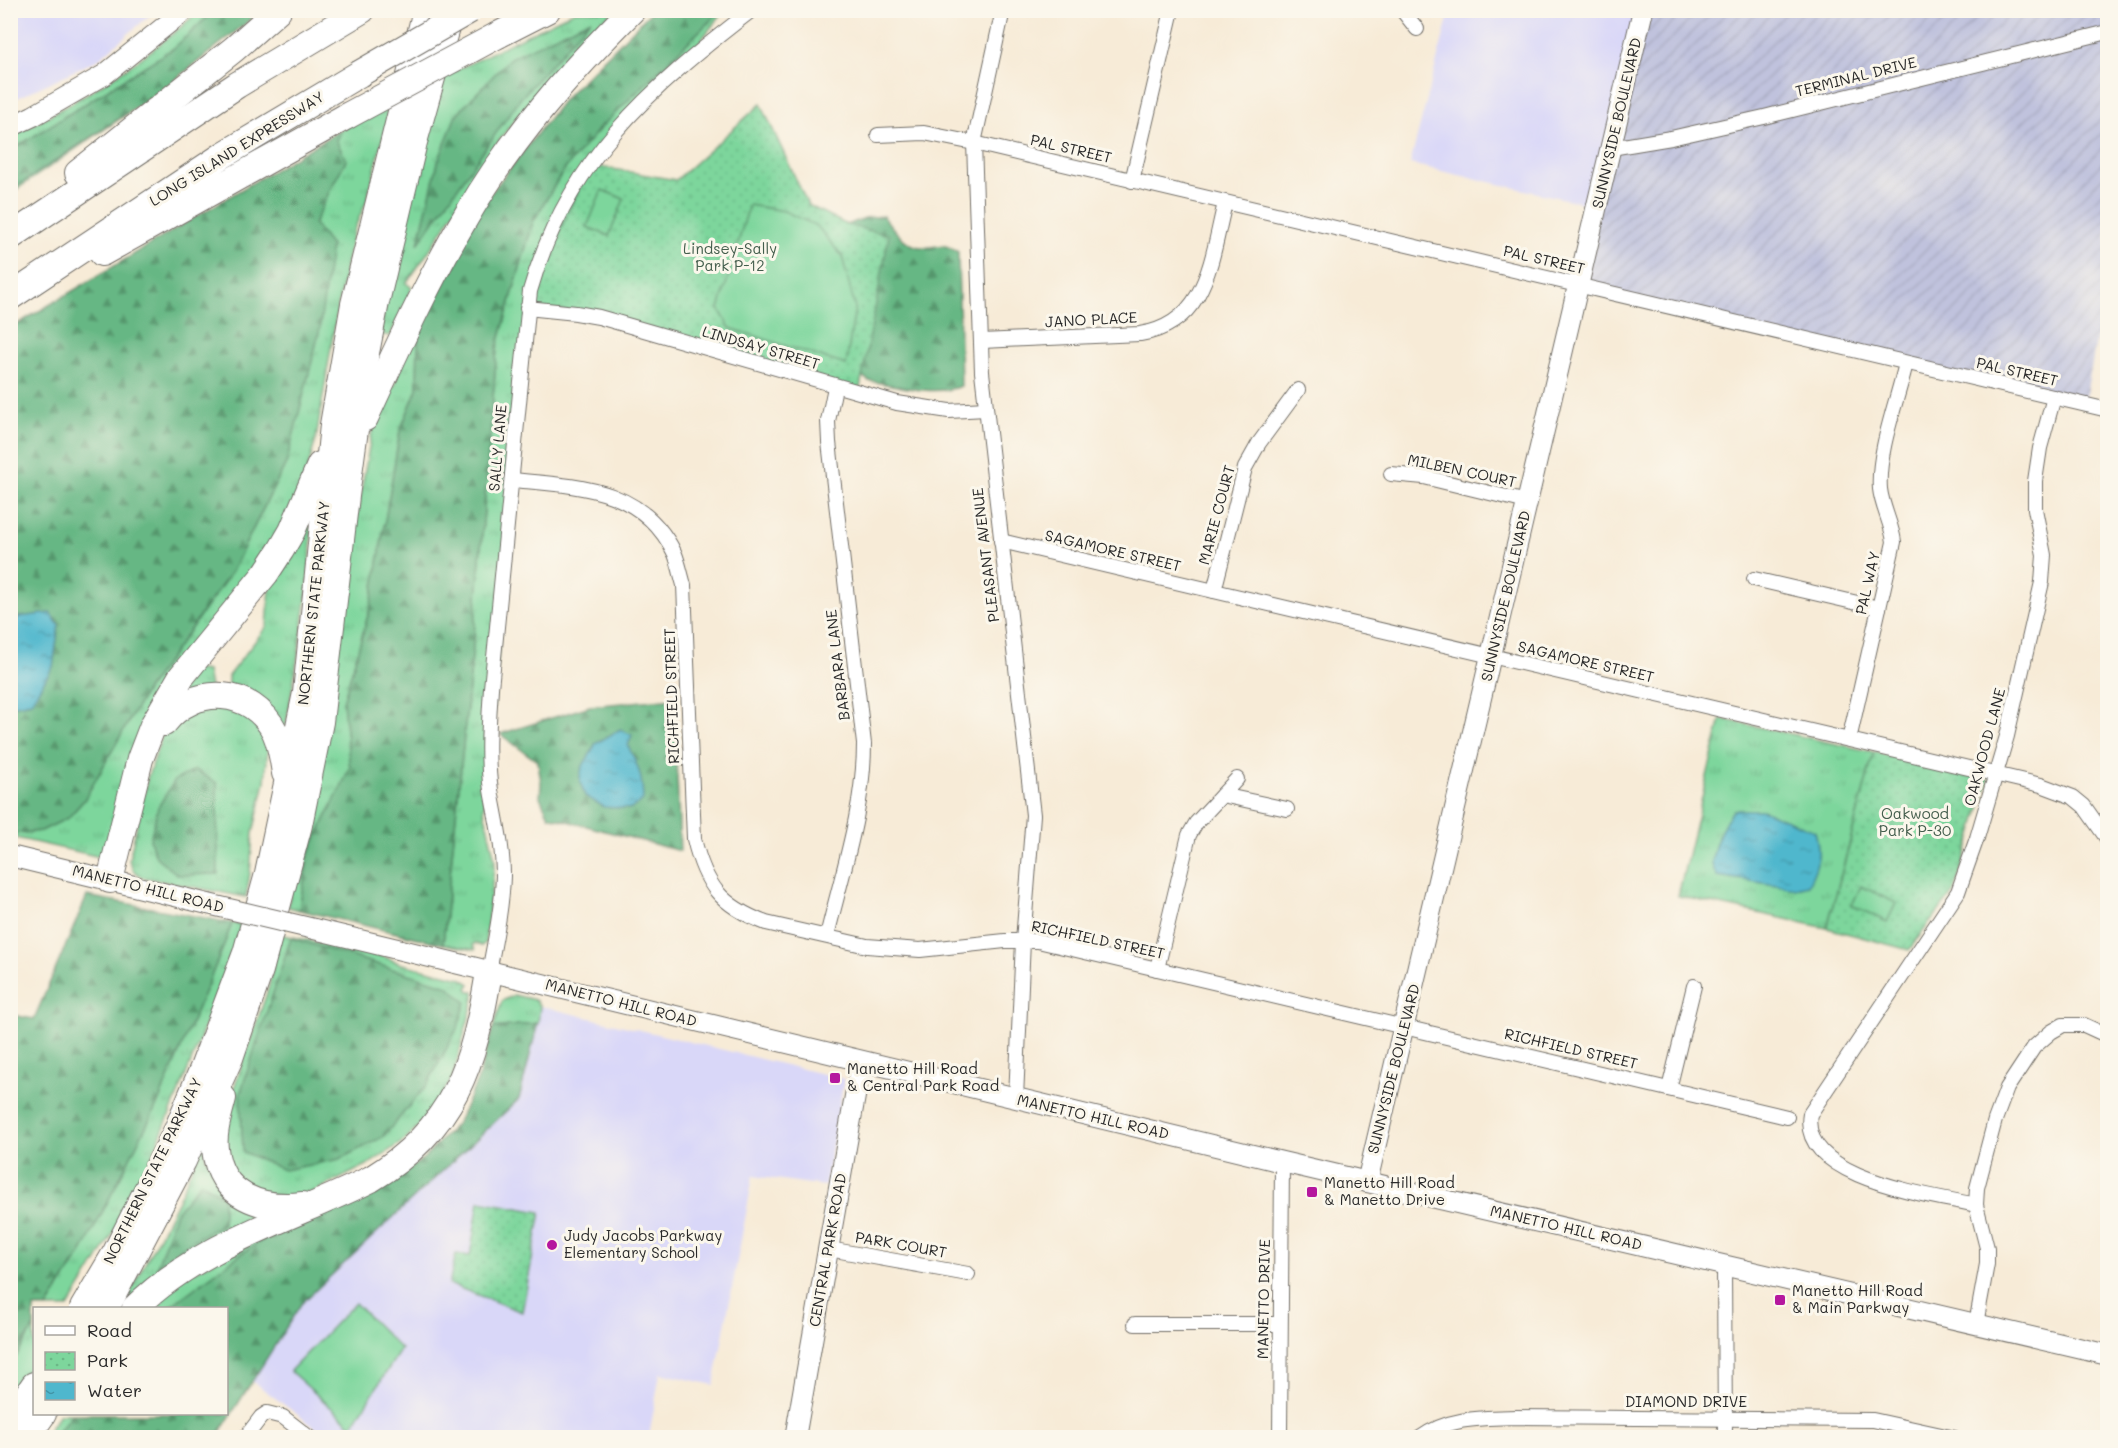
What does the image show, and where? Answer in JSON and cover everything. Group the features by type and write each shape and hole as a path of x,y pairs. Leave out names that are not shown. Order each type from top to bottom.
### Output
{"highway":[{"path":"10,226 234,49 278,10"},
{"path":"10,237 237,85 362,10"},
{"name":"NORTHERN STATE PARKWAY","path":"84,1307 116,1252 177,1130 246,953 268,874 306,693 333,425 354,304 426,10"},
{"name":"NORTHERN STATE PARKWAY","path":"107,1307 183,1161 230,1058 260,970 299,825 320,722 364,363 414,142 451,10"},
{"name":"LONG ISLAND EXPRESSWAY","path":"10,297 225,154 470,10"},
{"path":"10,306 228,181 547,10"},
{"path":"355,440 434,273 467,214 542,106 632,10"},
{"path":"114,880 140,759 153,725 182,677 266,573 281,550 313,484 333,425"},
{"path":"114,880 146,763 159,729 171,714 185,704 197,698 214,696 234,698 254,708 275,732 283,760 286,783"},
{"path":"136,1307 190,1265 249,1234 351,1189 393,1166 410,1152 433,1128 451,1102 462,1080 472,1050 489,972"},
{"path":"230,1058 228,1082 215,1148 223,1176 242,1196 269,1206 285,1208 315,1204"},
{"path":"10,1420 33,1386"},
{"path":"26,1437 42,1415"}],"main road":[{"path":"10,127 104,75 185,10"},
{"name":"SUNNYSIDE BOULEVARD","path":"1367,1182 1643,10"},
{"name":"MANETTO HILL ROAD","path":"10,856 861,1062 2108,1355"},
{"name":"CENTRAL PARK ROAD","path":"795,1437 861,1062"}],"street":[{"name":"SALLY LANE","path":"489,972 502,896 503,875 502,847 491,788 488,747 491,688 528,309 538,260 564,205 590,162 619,126 709,43 752,10"},
{"name":"PLEASANT AVENUE","path":"1003,10 974,143 986,409 1033,815 1023,941 1016,1098"},
{"path":"1132,181 1172,10"},
{"path":"1402,10 1417,29"},
{"name":"TERMINAL DRIVE","path":"1611,148 1741,122 2108,32"},
{"name":"PAL STREET","path":"878,135 924,133 974,143 2108,410"},
{"name":"JANO PLACE","path":"982,341 1140,334 1154,332 1173,323 1193,305 1204,287 1225,203"},
{"name":"LINDSAY STREET","path":"528,309 599,317 835,387 897,403 928,409 969,411 986,409"},
{"name":"PAL WAY","path":"1849,741 1894,542 1892,527 1880,491 1880,474 1891,417 1906,363"},
{"name":"BARBARA LANE","path":"827,936 859,802 864,762 864,744 829,442 828,421 835,387"},
{"name":"MARIE COURT","path":"1214,591 1245,468 1259,443 1298,390"},
{"name":"OAKWOOD LANE","path":"1976,1205 1891,1186 1852,1173 1834,1162 1819,1148 1809,1133 1808,1123 1810,1114 1958,892 1971,859 2007,736 2042,582 2044,555 2035,509 2035,481 2040,448 2054,398"},
{"name":"MILBEN COURT","path":"1391,474 1424,477 1527,502"},
{"name":"RICHFIELD STREET","path":"512,480 565,484 606,492 635,506 662,533 675,556 684,585 694,839 701,866 719,894 734,908 750,917 766,923 867,946 920,950 1005,940 1038,941 1787,1117"},
{"name":"SAGAMORE STREET","path":"1001,542 2042,785 2073,797 2084,806 2108,840"},
{"path":"1754,579 1880,608"},
{"path":"1157,969 1189,835 1196,823 1237,780"},
{"path":"1222,795 1287,809"},
{"path":"1669,1089 1694,986"},
{"path":"1976,1324 1987,1264 1987,1248 1976,1205 1977,1188 1995,1120 2007,1088 2034,1047 2063,1025 2084,1025 2108,1036"},
{"name":"MANETTO DRIVE","path":"1280,1437 1282,1162"},
{"name":"PARK COURT","path":"829,1249 968,1274"},
{"path":"1724,1265 1725,1437"},
{"path":"1135,1324 1280,1324"},
{"path":"245,1437 267,1413 277,1414 310,1437"},
{"name":"DIAMOND DRIVE","path":"1420,1437 1443,1425 1470,1418 1517,1417 1873,1420 1955,1437"}],"shaded area":[{"path":"10,11 155,11 97,60 11,101"},
{"path":"1450,11 1639,11 1596,206 1410,164"},
{"path":"1640,11 2107,11 2107,283 2084,405 1576,287"},
{"name":"Judy Jacobs Parkway Elementary School","path":"540,1006 844,1079 825,1186 753,1176 714,1385 660,1373 649,1437 328,1437 252,1381 300,1304 519,1099"}],"green space":[{"path":"199,11 214,11 174,48 11,151 10,137 133,64"},
{"path":"214,11 259,11 163,89 11,190 10,151 174,48"},
{"path":"575,11 613,11 555,72 501,138 406,283 412,288 390,336 379,334 437,80"},
{"path":"652,11 720,11 603,125 563,171 533,222 497,348 473,647 443,944 299,910 309,853 350,768 343,702 371,605 400,431 417,389 418,339 430,293 463,229 564,99"},
{"path":"720,11 724,11 666,84 590,165 530,307 484,810 495,860 485,943 481,946 475,943 473,945 475,950 443,944 473,647 497,348 533,222 563,171 603,125"},
{"path":"591,19 520,99 418,244 438,162 456,115 510,58"},
{"path":"245,24 161,91 11,193 11,190 163,89"},
{"path":"392,103 367,200 353,232 338,305 316,439 302,488 281,538 190,653 108,857 11,837 11,834 41,831 68,818 84,800 146,691 232,571 287,461 314,224 346,160 336,140 342,129"},
{"name":"Lindsey-Sally Park P-12","path":"761,104 808,205 847,225 889,235 859,393 597,315 530,307 534,287 590,165 676,180"},
{"path":"342,129 336,140 346,160 314,224 331,246 319,333 287,461 232,571 146,691 84,800 68,818 41,831 11,834 11,706 31,702 19,617 11,626 11,328"},
{"path":"602,190 624,199 609,236 587,227"},
{"path":"749,205 784,211 817,226 842,256 855,308 846,365 730,328 719,309"},
{"path":"883,216 899,235 914,246 927,248 942,245 958,252 961,386 939,390 915,389 869,381 862,376 862,315 847,225 865,218"},
{"path":"430,293 418,339 417,389 400,431 371,605 343,702 350,768 309,853 299,910 288,907 371,436 386,384 395,386 406,337"},
{"path":"312,496 308,586 284,735 228,692 228,676 267,626 271,576"},
{"path":"193,669 207,671 211,692 176,701"},
{"path":"674,698 680,851 549,816 540,797 538,762 500,734 590,706"},
{"path":"231,705 269,734 265,782 253,833 246,897 141,877 133,870 129,860 148,776 162,736 181,712"},
{"path":"1721,719 1874,752 1827,928 1678,896"},
{"name":"Oakwood Park P-30","path":"1874,752 1989,779 1955,890 1909,950 1827,928"},
{"path":"195,770 217,783 218,874 178,875 156,857 150,840 158,807 175,780"},
{"path":"1861,886 1896,903 1887,922 1852,905"},
{"path":"87,896 232,923 157,1105 83,1250 48,1307 33,1307 33,1329 11,1365 11,1015 34,1019"},
{"path":"232,923 242,925 185,1078 135,1190 111,1236 69,1307 48,1307 83,1250 157,1105"},
{"path":"279,934 382,956 402,964 461,978 470,984 467,988 469,991 474,991 474,999 452,1079 429,1115 405,1140 369,1164 315,1191 287,1201 263,1197 227,1169 221,1125 269,987"},
{"path":"291,938 448,986 466,1002 458,1027 427,1085 383,1137 340,1159 284,1170 243,1152 240,1094"},
{"path":"514,995 535,1000 540,1006 538,1023 493,1028 502,1001"},
{"path":"538,1023 519,1099 301,1304 217,1437 53,1438 71,1415 228,1415 228,1307 169,1307 242,1253 285,1226 387,1186 425,1157 458,1122 478,1079 493,1028"},
{"path":"207,1134 205,1157 269,1216 124,1304 178,1200"},
{"path":"201,1182 223,1196 223,1224 192,1241 157,1266 176,1212"},
{"path":"479,1201 541,1212 522,1312 449,1284 456,1254 470,1256"},
{"path":"285,1226 242,1253 169,1307 145,1307 181,1278"},
{"path":"355,1303 401,1349 352,1426 290,1371"},
{"path":"33,1329 33,1363 11,1397 11,1365"},
{"path":"59,1415 71,1415 53,1437 43,1438"}],"water":[{"path":"50,613 59,625 53,667 31,702 11,706 11,626 19,617"},
{"path":"620,729 632,735 628,746 637,765 642,785 643,800 631,809 604,807 585,796 580,780 582,767 595,744"},
{"path":"1734,810 1762,810 1815,831 1818,859 1808,885 1796,888 1717,876 1712,865 1714,850 1722,827"}],"place":[{"name":"Manetto Hill Road & Central Park Road","path":"835,1078"},
{"name":"Manetto Hill Road & Manetto Drive","path":"1312,1192"},
{"name":"Judy Jacobs Parkway Elementary School","path":"552,1245"},
{"name":"Manetto Hill Road & Main Parkway","path":"1780,1300"}]}
